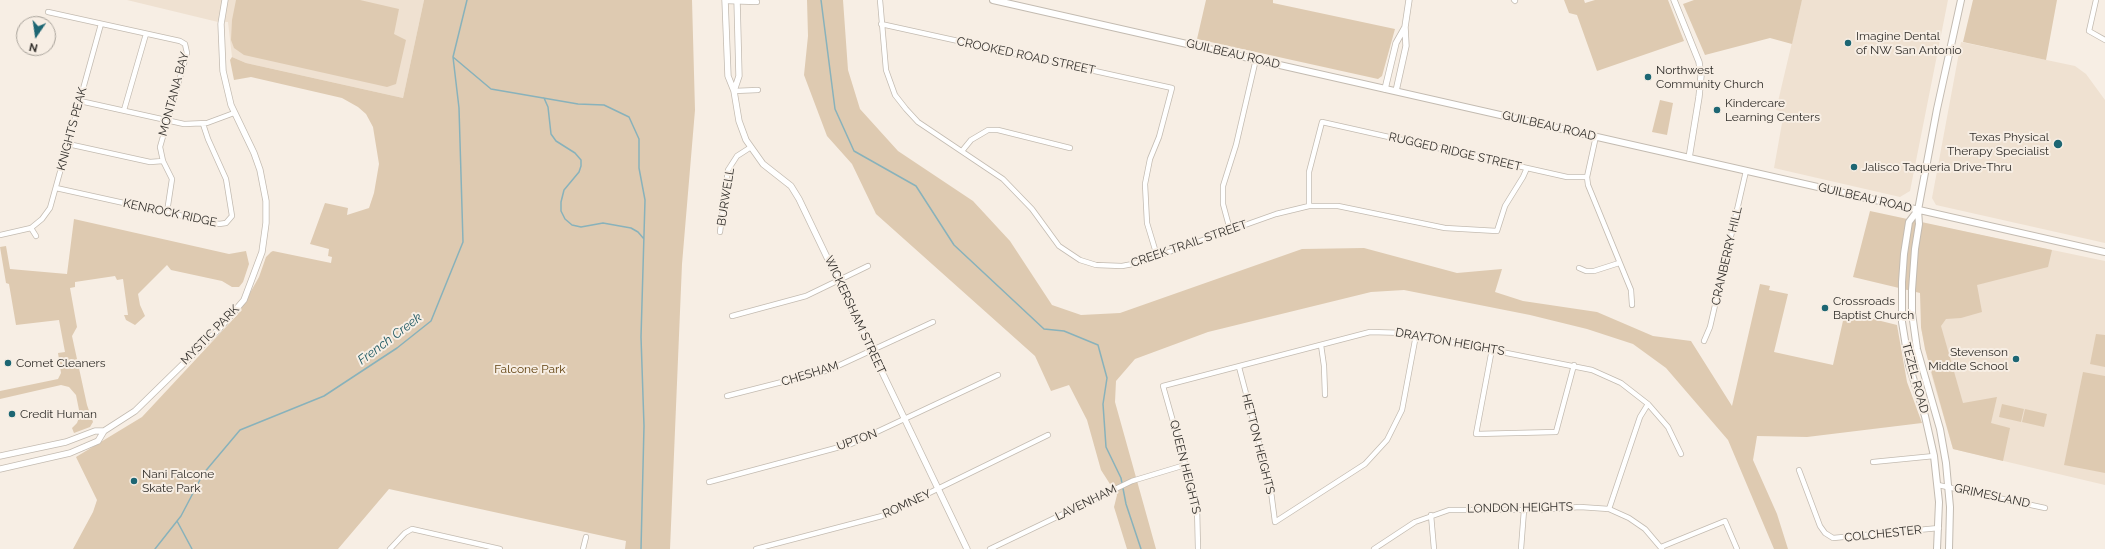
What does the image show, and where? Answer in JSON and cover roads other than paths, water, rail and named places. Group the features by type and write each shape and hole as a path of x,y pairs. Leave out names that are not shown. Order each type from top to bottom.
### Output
{"main road":[{"name":"GUILBEAU ROAD","path":"993,0 2105,252"},
{"name":"TEZEL ROAD","path":"1949,549 1949,487 1943,442 1920,366 1914,331 1912,290 1913,262 1919,224 1918,210 1937,109 1961,0"},
{"name":"TEZEL ROAD","path":"1918,210 1909,222 1904,254 1902,322 1909,365 1925,416 1934,456 1938,485 1939,528 1937,549"}],"street":[{"name":"MYSTIC PARK","path":"0,469 70,454 98,441 104,431 136,411 219,329 244,300 262,252 266,223 266,201 256,159 234,113 226,88 221,51 221,24 225,0"},
{"name":"WICKERSHAM STREET","path":"757,2 725,0 728,76 734,91 739,121 751,147 763,164 796,192 967,549"},
{"name":"CREEK TRAIL STREET","path":"880,0 886,70 895,95 906,110 918,122 1003,179 1032,210 1059,246 1073,256 1096,265 1113,267 1130,265 1276,214 1309,206 1338,206 1445,228 1497,231 1505,206 1524,177 1527,168"},
{"path":"1396,91 1406,46 1405,27 1409,0"},
{"path":"1674,0 1699,62 1701,76 1689,158"},
{"path":"2096,0 2089,31 2105,40"},
{"name":"WICKERSHAM STREET","path":"734,91 739,76 737,1"},
{"name":"MONTANA BAY","path":"48,12 180,41 185,44 187,50 160,147 163,161 172,179 167,212"},
{"name":"KNIGHTS PEAK","path":"31,228 47,213 56,188 101,24"},
{"name":"CROOKED ROAD STREET","path":"881,24 1172,88 1159,137 1150,159 1144,184 1147,222 1157,256"},
{"path":"1385,88 1396,43 1405,27"},
{"path":"124,110 146,34"},
{"path":"1230,230 1223,204 1223,186 1236,145 1256,59"},
{"path":"734,91 758,90"},
{"path":"80,101 184,124 203,124 234,113"},
{"name":"RUGGED RIDGE STREET","path":"1309,206 1309,172 1322,122 1573,178 1587,177"},
{"name":"KENROCK RIDGE","path":"56,188 220,224 226,223 230,219 230,196 226,179 203,124"},
{"path":"962,151 971,140 988,130 998,130 1070,148"},
{"path":"1596,136 1587,177 1591,193 1630,290 1632,305"},
{"path":"68,144 150,162 163,161"},
{"name":"BURWELL","path":"720,232 728,170 737,156 751,147"},
{"name":"CRANBERRY HILL","path":"1704,341 1710,327 1746,171"},
{"path":"0,235 31,228 36,236"},
{"path":"1579,268 1586,271 1594,271 1619,263"},
{"path":"732,316 794,300 868,266"},
{"name":"CHESHAM","path":"727,396 829,370 933,322"},
{"name":"DRAYTON HEIGHTS","path":"1163,386 1320,345 1376,332 1392,331 1574,365 1592,370 1614,379 1634,392 1648,404 1668,427 1681,454"},
{"name":"HETTON HEIGHTS","path":"1239,366 1270,484 1275,522 1365,464 1387,440 1402,410 1416,335"},
{"path":"1320,345 1324,366 1325,395"},
{"path":"1492,349 1476,434 1556,432 1574,365"},
{"name":"UPTON","path":"709,482 851,444 905,420 998,375"},
{"name":"QUEEN HEIGHTS","path":"1163,386 1197,506 1198,549"},
{"path":"1609,509 1640,417 1648,404"},
{"name":"MYSTIC PARK","path":"0,456 66,442 95,431 104,431"},
{"name":"ROMNEY","path":"756,549 882,516 1048,435"},
{"path":"1873,462 1934,456"},
{"name":"LAVENHAM","path":"990,549 1132,481 1186,465"},
{"name":"COLCHESTER","path":"1799,470 1820,526 1825,533 1833,538 1939,528"},
{"name":"GRIMESLAND","path":"1938,485 2045,508"},
{"name":"LONDON HEIGHTS","path":"1374,549 1406,527 1431,515 1460,509 1524,510 1580,506 1609,509 1637,523 1652,536 1662,548"},
{"path":"1521,549 1524,510"},
{"path":"1431,515 1434,549"},
{"path":"1662,548 1725,521 1737,549"},
{"path":"390,549 405,533 412,529 500,549"},
{"path":"583,549 586,537"}],"waterway":[{"name":"French Creek","path":"155,549 181,516 203,474 240,430 324,396 397,348 431,321 463,242 459,108 453,57 467,0"},
{"path":"821,0 835,109 854,151 916,186 954,245 1044,329 1064,331 1098,345 1107,378 1103,404 1106,447 1121,478 1126,504 1141,549"},
{"path":"453,57 491,89 578,104 604,105 629,117 639,139 639,168 645,200 641,337 644,426 641,549"},
{"path":"544,98 548,107 551,134 556,141 575,153 581,160 579,172 564,190 561,202 561,211 565,219 572,225 581,227 603,223 631,228 638,232 644,239"},
{"path":"177,521 192,549"}],"place":[{"name":"Imagine Dental of NW San Antonio","path":"1848,43"},
{"name":"Northwest Community Church","path":"1648,77"},
{"name":"Kindercare Learning Centers","path":"1717,110"},
{"name":"Texas Physical Therapy Specialist","path":"2058,144"},
{"name":"Jalisco Taqueria Drive-Thru","path":"1854,167"},
{"name":"Crossroads Baptist Church","path":"1825,308"},
{"name":"Stevenson Middle School","path":"2016,359"},
{"name":"Comet Cleaners","path":"8,363"},
{"name":"Credit Human","path":"12,414"},
{"name":"Nani Falcone Skate Park","path":"134,481"}],"park label":[{"name":"Falcone Park","path":"530,369"}]}
